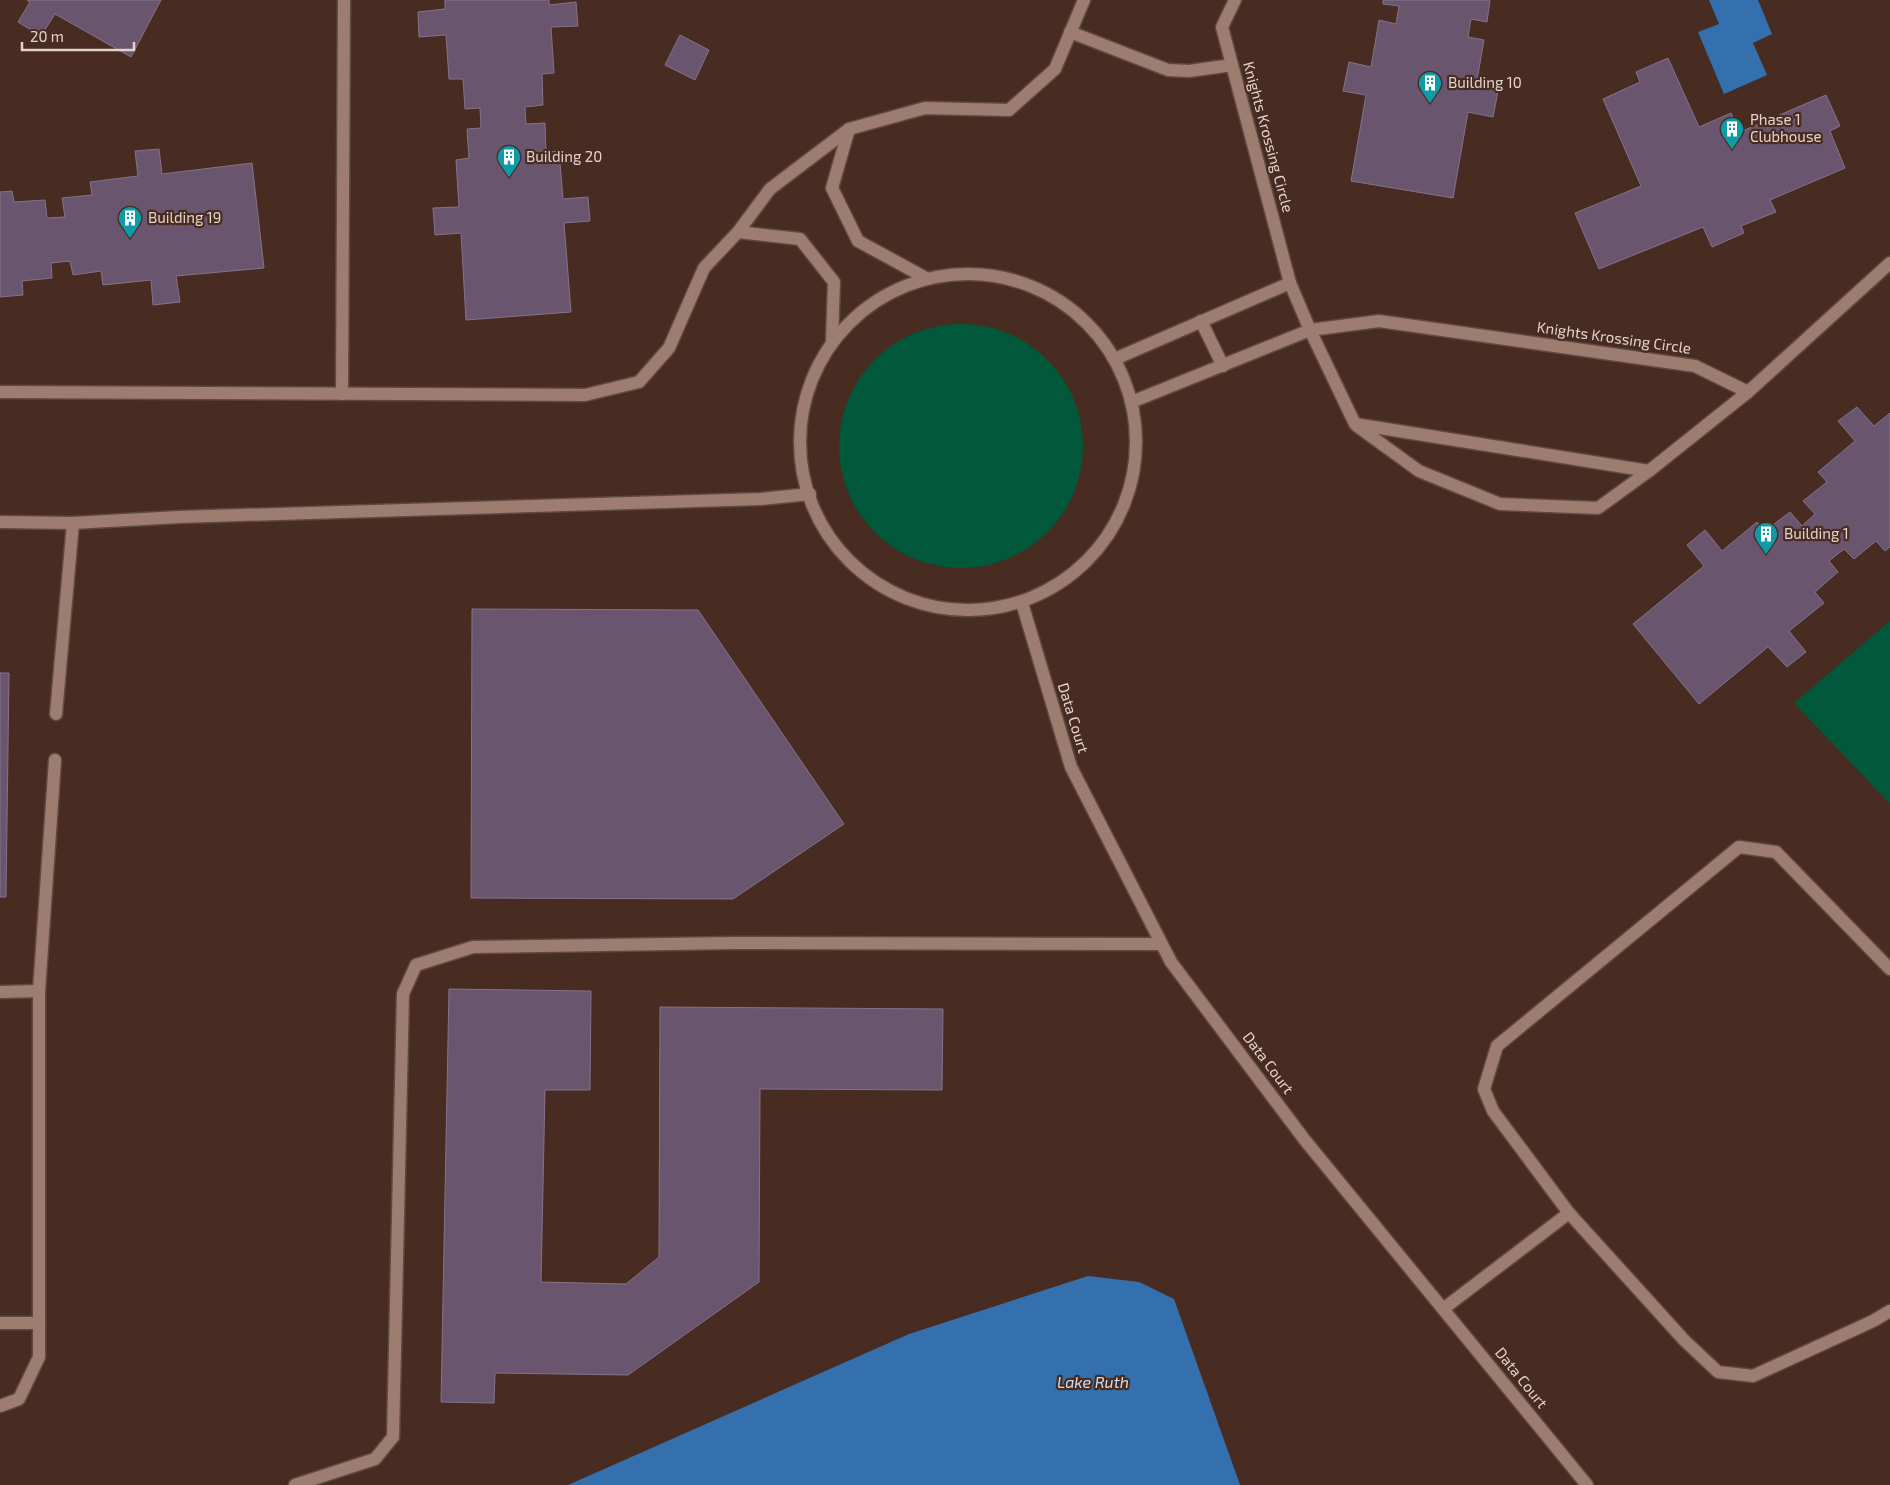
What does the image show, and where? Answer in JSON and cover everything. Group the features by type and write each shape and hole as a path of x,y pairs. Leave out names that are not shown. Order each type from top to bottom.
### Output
{"street":[{"path":"342,394 344,0"},
{"path":"0,392 585,395 639,382 669,348 704,268 738,232 770,189 849,129 925,108 1009,110 1055,68 1084,0"},
{"name":"Knights Krossing Circle","path":"1235,0 1222,27 1290,283 1310,330"},
{"path":"1070,32 1168,70 1189,71 1232,65"},
{"path":"849,129 832,188 858,241 926,278"},
{"path":"738,232 800,239 834,282 832,341"},
{"path":"1310,330 1355,424 1418,471 1500,504 1598,508 1649,471 1748,392 1890,263"},
{"path":"969,273 1028,283 1078,313 1116,358 1134,401 1135,477 1113,531 1074,575 1022,603 972,611 914,602 862,574 823,529 802,476 798,443 800,418 819,361 832,341 856,316 903,286 926,278 969,273"},
{"path":"1116,358 1290,283"},
{"path":"1201,321 1223,366"},
{"name":"Knights Krossing Circle","path":"1134,401 1310,330 1379,322 1695,366 1748,392"},
{"path":"1355,424 1649,471"},
{"path":"0,522 73,523 179,517 761,499 810,494"},
{"path":"56,714 73,523"},
{"name":"Data Court","path":"1022,603 1071,767 1170,962 1304,1139 1587,1485"},
{"path":"0,1406 19,1399 39,1357 39,992 55,760"},
{"path":"1890,969 1776,852 1739,847 1497,1046 1484,1089 1494,1111 1569,1212 1684,1340 1718,1372 1753,1376 1873,1321 1890,1311"},
{"path":"295,1485 375,1459 393,1437 404,994 416,965 473,946 732,943 1161,944"},
{"path":"0,992 39,992"},
{"path":"1443,1309 1569,1212"},
{"path":"0,1323 39,1323"}],"green space":[{"path":"949,324 973,324 997,329 1019,338 1048,359 1063,378 1074,399 1081,422 1083,446 1081,470 1074,493 1063,514 1048,533 1019,554 997,563 973,568 949,568 925,563 903,554 883,541 866,524 853,504 844,482 839,458 839,434 844,410 853,388 866,368 883,351 903,338 925,329"},
{"path":"1890,621 1890,804 1794,703"}],"water":[{"path":"1709,0 1758,0 1772,34 1753,43 1767,75 1724,94 1698,32 1719,24"},
{"name":"Lake Ruth","path":"1088,1276 1139,1282 1174,1299 1240,1485 568,1485 909,1334"}],"building":[{"path":"27,0 161,0 131,57 55,14 41,36 18,22 30,2"},
{"name":"Building 20","path":"445,0 549,0 549,5 576,2 578,26 551,27 554,73 542,74 543,105 525,107 526,124 545,123 546,152 559,151 563,199 588,197 590,221 564,223 571,312 466,320 461,233 435,235 433,208 459,207 456,160 469,158 467,129 481,128 480,108 465,109 463,79 449,79 446,35 419,37 418,12 445,9"},
{"name":"Building 10","path":"1383,0 1490,0 1487,22 1471,19 1468,37 1484,40 1476,86 1498,91 1493,117 1468,112 1453,198 1351,181 1366,95 1343,91 1349,62 1371,67 1379,20 1396,24 1399,6 1383,4"},
{"path":"680,35 709,50 695,80 665,65"},
{"name":"Phase 1 Clubhouse","path":"1668,58 1699,127 1731,113 1740,132 1826,95 1840,126 1830,131 1845,168 1770,200 1776,212 1741,226 1744,233 1712,247 1703,227 1599,269 1575,213 1641,186 1603,99 1640,82 1636,72"},
{"name":"Building 19","path":"159,149 162,174 252,163 264,268 176,276 180,302 153,305 151,280 103,285 101,271 73,275 70,261 51,263 52,278 22,281 23,295 0,297 0,192 12,191 14,202 45,200 47,218 65,217 62,198 92,195 90,182 138,176 135,151"},
{"name":"Building 1","path":"1857,407 1874,426 1890,413 1890,547 1885,551 1876,541 1854,559 1844,549 1829,561 1838,572 1815,592 1824,603 1789,631 1806,652 1787,667 1768,647 1699,704 1633,624 1704,566 1687,545 1705,530 1722,551 1757,522 1765,531 1790,512 1802,526 1815,514 1803,501 1827,482 1818,472 1855,441 1838,421"},
{"path":"472,609 698,610 844,824 733,899 471,898"},
{"path":"0,673 9,673 6,897 0,897"},
{"path":"449,989 591,991 590,1090 545,1090 541,1282 626,1284 659,1257 660,1007 943,1009 942,1090 760,1089 759,1282 628,1375 495,1373 494,1403 441,1402"}],"place":[{"name":"Building 10","path":"1430,104"},
{"name":"Phase 1 Clubhouse","path":"1732,150"},
{"name":"Building 20","path":"509,178"},
{"name":"Building 19","path":"130,239"},
{"name":"Building 1","path":"1766,555"}]}
